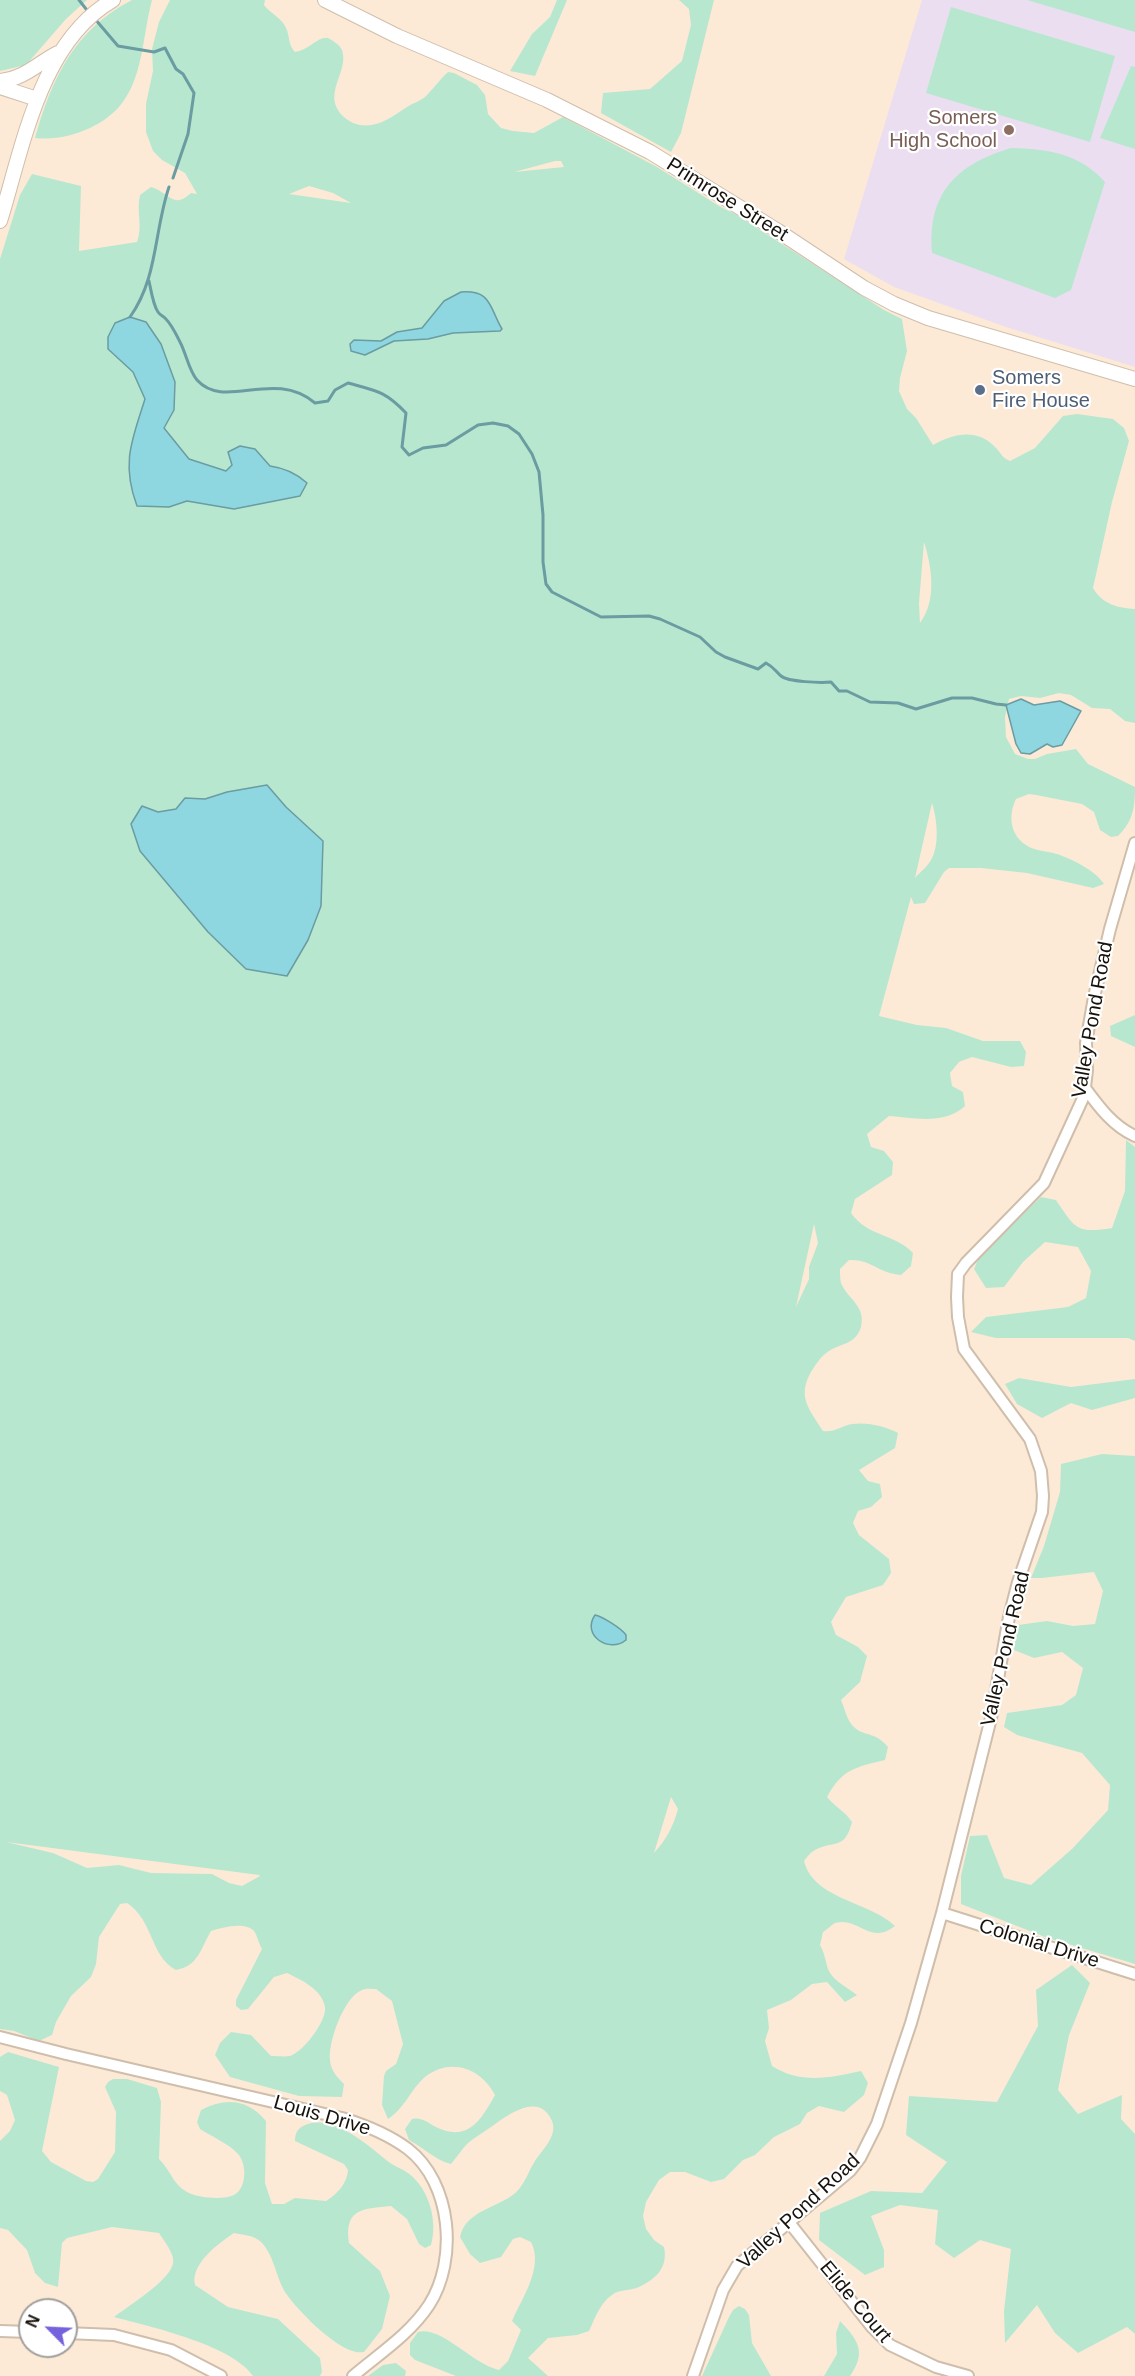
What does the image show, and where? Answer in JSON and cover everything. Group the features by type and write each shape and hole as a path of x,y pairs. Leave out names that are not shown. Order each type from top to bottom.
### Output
{"main road":[{"path":"0,221 38,99 58,53 91,15 113,0"},
{"name":"Primrose Street","path":"325,0 419,45 548,100 650,152 864,288 894,304 928,318 1135,379"},
{"path":"0,81 28,72 58,53"},
{"path":"0,87 38,99"}],"street":[{"name":"Valley Pond Road","path":"693,2376 723,2290 737,2266 850,2171 860,2158 877,2124 910,2023 942,1913 991,1718 1009,1617 1018,1582 1037,1531 1043,1496 1041,1471 1030,1439 964,1349 958,1317 958,1274 1044,1183 1084,1096 1087,1070 1086,1043 1094,997 1110,929 1135,843"},
{"path":"1085,1088 1123,1131 1135,1136"},
{"name":"Colonial Drive","path":"942,1913 1135,1974"},
{"name":"Louis Drive","path":"0,2037 342,2118 368,2126 409,2150 435,2185 444,2209 448,2238 442,2279 430,2304 412,2327 352,2376"},
{"name":"Elide Court","path":"788,2221 871,2326 890,2345 936,2367 968,2376"},
{"path":"0,2331 18,2332"},
{"path":"78,2334 114,2335 171,2350 221,2376"}],"shaded area":[{"name":"Somers High School","path":"922,0 1135,0 1135,367 1006,327 894,287 844,259"}],"green space":[{"path":"0,0 87,0 66,19 26,65 0,71"},
{"path":"132,0 152,0 137,73 121,104 108,117 83,131 56,138 35,138 49,95 68,58 95,26"},
{"path":"170,0 265,0 264,5 284,25 295,52 324,38 332,40 341,48 343,63 335,90 335,103 342,115 353,123 368,125 388,119 424,98 448,72 477,85 485,95 488,114 501,128 534,133 563,117 657,167 737,215 884,310 902,319 907,351 899,391 907,409 916,418 933,445 957,435 974,435 989,442 1010,461 1035,448 1063,416 1077,414 1113,419 1124,428 1129,441 1112,502 1093,588 1101,598 1111,604 1135,609 1135,723 1125,721 1110,709 1092,708 1071,695 1059,693 1040,698 1021,696 1009,699 1005,717 1006,737 1015,754 1035,759 1047,754 1076,749 1088,764 1135,787 1132,814 1118,836 1111,837 1100,830 1094,812 1082,804 1029,794 1016,799 1013,805 1012,824 1021,841 1033,849 1057,854 1076,862 1090,870 1104,884 1093,888 1027,873 981,868 949,868 944,872 925,903 914,904 911,897 879,1016 917,1025 946,1028 983,1041 1020,1041 1026,1052 1024,1066 1011,1067 972,1057 959,1062 950,1073 952,1086 963,1092 965,1106 957,1112 939,1118 889,1116 867,1134 871,1147 884,1151 893,1162 892,1175 855,1199 851,1213 865,1227 898,1242 913,1253 911,1266 901,1275 886,1272 857,1260 849,1260 840,1269 841,1283 861,1313 861,1327 856,1337 829,1351 821,1358 811,1372 805,1389 806,1403 823,1431 832,1431 851,1424 865,1424 880,1426 898,1433 895,1448 859,1470 868,1481 880,1484 882,1497 871,1507 858,1511 853,1523 859,1535 889,1559 891,1573 883,1585 846,1597 831,1622 836,1635 858,1647 867,1656 860,1682 841,1700 848,1718 858,1730 879,1739 888,1747 885,1760 851,1771 838,1780 827,1797 852,1822 849,1831 842,1841 815,1850 804,1861 810,1874 830,1892 871,1911 895,1926 878,1933 843,1922 835,1923 823,1932 820,1945 830,1973 857,1995 845,2002 827,1982 812,1984 791,2000 767,2010 769,2028 765,2041 772,2066 783,2072 815,2078 861,2071 868,2083 864,2095 844,2112 819,2106 807,2113 800,2124 774,2137 755,2155 743,2160 724,2179 711,2182 685,2172 670,2172 659,2180 646,2202 643,2216 646,2229 654,2240 664,2247 663,2266 646,2283 615,2293 608,2298 598,2311 589,2331 577,2335 548,2338 528,2358 548,2376 456,2376 415,2360 410,2355 410,2343 418,2332 427,2332 447,2340 478,2361 499,2370 508,2361 521,2330 512,2321 530,2282 535,2262 531,2242 520,2237 513,2239 501,2257 480,2263 470,2254 460,2237 470,2220 513,2195 519,2189 551,2137 553,2127 546,2112 539,2108 523,2108 471,2141 451,2164 435,2157 409,2140 405,2129 412,2119 421,2119 445,2131 464,2131 478,2121 495,2095 482,2078 473,2072 464,2068 445,2068 425,2077 388,2119 382,2105 384,2076 386,2071 396,2064 403,2044 392,2001 376,1989 364,1989 355,1994 343,2010 334,2032 330,2060 333,2071 344,2084 342,2097 299,2096 230,2077 215,2055 220,2043 231,2032 251,2035 271,2056 290,2056 301,2049 322,2020 325,2007 320,1995 310,1986 287,1973 274,1977 248,2009 241,2010 236,2006 236,2000 262,1949 254,1931 239,1926 211,1931 194,1961 176,1970 161,1956 148,1928 136,1910 127,1903 120,1904 99,1937 96,1964 91,1977 71,1996 56,2022 52,2035 39,2041 14,2031 0,2029 0,259 20,195 32,174 81,186 79,251 137,242 140,195 151,187 175,200 185,198 191,193 197,194 185,173 162,160 153,151 146,132 146,104 153,71 152,49 159,22","holes":["555,161 561,161 564,167 514,172","309,186 333,193 351,203 289,194","924,542 931,573 931,594 920,623 919,603","932,803 937,840 929,863 915,878","814,1224 818,1243 809,1267 809,1279 796,1307","671,1797 678,1809 669,1833 654,1853","6,1842 260,1876 242,1886 229,1883 212,1874 151,1873 119,1865 87,1868 53,1853"]},
{"path":"557,0 567,0 535,76 510,71 532,34 550,17"},
{"path":"679,0 714,0 681,133 671,152 601,113 603,93 650,89 682,61 691,25 689,9"},
{"path":"1027,0 1135,0 1135,32"},
{"path":"951,7 1115,56 1090,142 926,93"},
{"path":"1131,66 1135,67 1135,149 1100,138"},
{"path":"1011,148 1050,152 1074,159 1095,172 1105,182 1071,290 1055,298 932,253 935,214 949,184 975,163"},
{"path":"1135,1015 1135,1047 1111,1036 1110,1026"},
{"path":"1126,1140 1135,1147 1135,1341 1128,1338 996,1338 971,1332 986,1317 1068,1307 1086,1298 1091,1271 1078,1247 1045,1242 1023,1262 1004,1287 986,1288 974,1269 981,1253 1041,1197 1056,1200 1078,1227 1091,1230 1112,1228 1125,1191"},
{"path":"1019,1378 1071,1387 1135,1379 1135,1398 1092,1410 1071,1403 1042,1418 1017,1404 1005,1384"},
{"path":"1102,1454 1135,1456 1135,1964 1045,1937 961,1904 961,1876 970,1836 987,1835 1004,1878 1031,1885 1073,1848 1108,1810 1110,1785 1082,1753 1017,1735 1004,1727 1007,1713 1062,1705 1076,1695 1083,1668 1062,1652 1034,1658 1014,1650 1018,1625 1047,1621 1073,1626 1095,1624 1103,1591 1094,1572 1031,1578 1044,1546 1060,1492 1061,1464"},
{"path":"1072,1965 1090,1983 1069,2035 1058,2090 1078,2114 1122,2095 1121,2119 1135,2134 1135,2334 1127,2327 1078,2353 1055,2333 1037,2305 1005,2343 1004,2311 1011,2249 980,2240 954,2258 935,2244 938,2210 900,2205 871,2216 884,2250 884,2267 865,2275 819,2240 820,2213 871,2191 922,2193 947,2162 906,2135 909,2096 997,2102 1038,2026 1036,1990"},
{"path":"8,2052 59,2067 42,2151 51,2162 86,2181 93,2182 98,2179 115,2152 116,2112 105,2087 113,2079 127,2079 157,2088 161,2102 159,2159 175,2182 193,2195 224,2198 238,2192 243,2182 243,2164 238,2154 200,2129 197,2122 201,2110 228,2102 244,2104 252,2108 266,2121 265,2183 272,2204 284,2204 295,2198 326,2201 344,2184 348,2170 344,2164 295,2141 299,2129 313,2123 324,2123 347,2131 390,2163 408,2173 421,2187 430,2206 433,2226 431,2245 425,2248 419,2244 407,2219 391,2206 372,2208 358,2213 353,2217 348,2231 349,2243 380,2271 390,2296 382,2329 364,2352 355,2352 332,2340 299,2310 285,2292 265,2247 255,2238 248,2236 234,2233 214,2248 197,2269 195,2285 228,2307 278,2319 320,2358 322,2372 320,2376 253,2376 243,2365 210,2346 114,2317 157,2285 170,2270 173,2259 159,2233 112,2227 67,2238 62,2243 58,2287 45,2283 35,2273 27,2250 8,2230 0,2228 0,2141 10,2131 15,2120 7,2095 0,2091 0,2057"},
{"path":"739,2306 749,2315 752,2343 771,2376 702,2376 729,2317"},
{"path":"840,2321 856,2340 858,2360 850,2376 824,2376 837,2354 836,2333"},
{"path":"396,2363 406,2371 405,2376 368,2376 383,2365"}],"water":[{"path":"461,292 471,292 484,297 502,329 394,341 365,355 351,351 350,344 354,340 381,341 397,332 422,328 444,301"},
{"path":"130,317 146,322 161,344 175,382 174,410 164,428 189,459 226,471 232,465 228,452 240,446 255,449 270,466 299,476 307,483 300,496 234,509 187,501 169,507 137,506 132,491 129,464 130,452 145,399 133,372 108,349 108,337 115,323"},
{"path":"1021,699 1034,705 1060,701 1081,711 1062,745 1053,747 1047,744 1030,754 1021,753 1016,744 1006,705"},
{"path":"267,785 286,807 323,841 321,906 308,940 287,976 246,969 208,932 140,851 131,824 142,806 158,812 176,809 185,798 205,799 227,792"},
{"path":"595,1615 620,1629 626,1635 626,1640 612,1645 599,1640 592,1629"}],"waterway":[{"path":"79,0 90,14"},
{"path":"95,19 118,46 154,52 165,48 176,69 183,74 194,93 188,134 173,178"},
{"path":"130,317 139,302 151,270 169,187"},
{"path":"149,281 156,309 174,330 194,376 208,388 221,392 283,389 299,393 315,403 328,401 335,390 348,383 374,390 392,400 406,413 402,447 409,455 423,448 446,445 478,425 493,423 508,426 519,434 532,454 539,472 546,584 552,592 601,617 649,616 660,619 700,637 725,657 758,669 766,663 781,676 790,680 831,682 839,691 847,691 870,702 898,703 916,709 952,698 972,698 1006,705"}],"place":[{"name":"Somers High School","path":"1009,130"},
{"name":"Somers Fire House","path":"980,390"}]}
